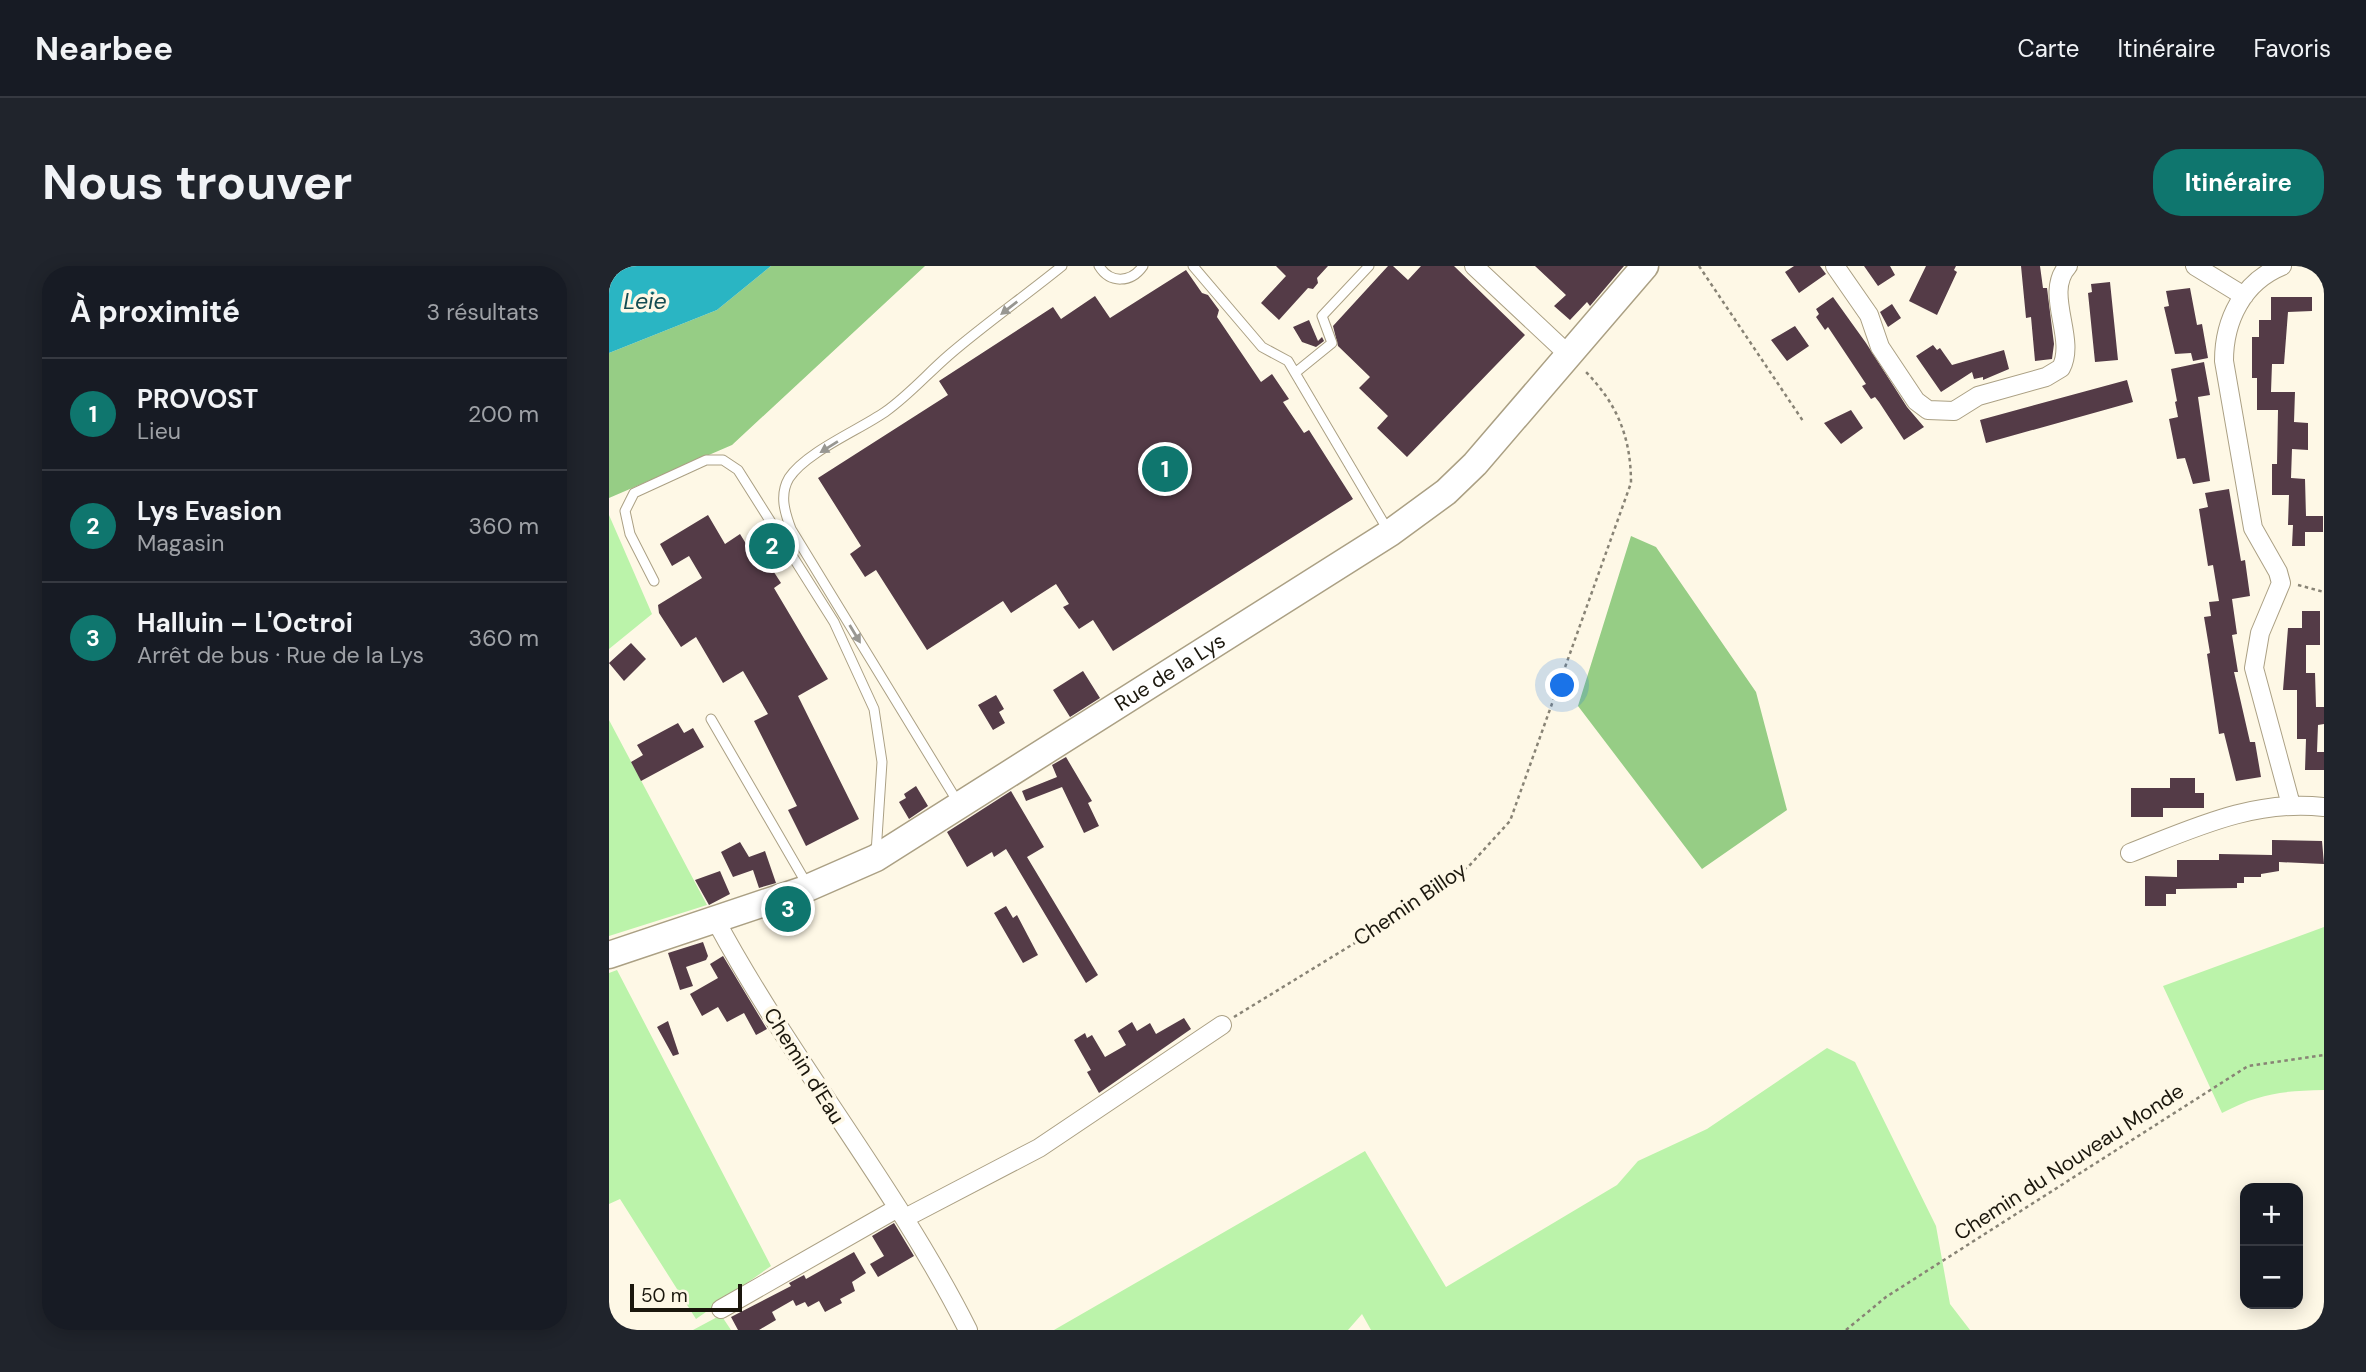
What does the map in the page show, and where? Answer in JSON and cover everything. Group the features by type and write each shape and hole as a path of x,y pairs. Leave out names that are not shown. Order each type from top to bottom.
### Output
{"main road":[{"name":"Rue de la Lys","path":"609,955 809,888 876,858 1390,533 1446,492 1475,464 1646,266"}],"street":[{"path":"1474,266 1570,356"},
{"path":"1835,266 1869,315 1878,344 1916,401 1928,410 1944,413 1958,410 1978,396 2046,377 2061,368 2066,349 2059,287 2062,274 2068,266"},
{"path":"2195,266 2243,296"},
{"path":"2282,266 2261,278 2243,296 2227,329 2224,367 2253,528 2281,583 2260,634 2254,668 2291,804"},
{"path":"2130,853 2243,811 2291,804 2324,807"},
{"name":"Chemin d'Eau","path":"716,920 783,1035 900,1214 968,1330"},
{"path":"721,1309 900,1214 1039,1147 1222,1025"}],"lane":[{"path":"960,807 791,530 784,511 783,493 789,479 801,465 917,387 948,356 1062,266"},
{"path":"1098,266 1107,276 1123,280 1138,273 1143,266"},
{"path":"1193,266 1262,346 1288,361 1390,533"},
{"path":"1295,373 1332,343 1322,316 1369,266"},
{"path":"654,581 630,534 625,511 634,493 706,460 723,460 738,470 834,622 874,709 882,762 876,858"},
{"path":"711,719 809,888"}],"path":[{"path":"1699,266 1803,421"},
{"name":"Chemin Billoy","path":"1222,1025 1412,908 1469,866 1510,821 1631,483 1631,457 1625,430 1606,392 1570,356"},
{"path":"2281,583 2306,586 2324,592"},
{"name":"Chemin du Nouveau Monde","path":"1846,1330 1886,1297 2248,1066 2324,1055"}],"green space":[{"path":"771,266 925,266 732,445 609,498 609,353 717,310"},
{"path":"609,515 652,614 609,649"},
{"path":"1631,536 1656,547 1756,692 1787,810 1702,869 1578,706"},
{"path":"609,720 707,905 609,936"},
{"path":"2324,927 2324,1090 2271,1094 2222,1113 2163,986"},
{"path":"617,970 771,1266 696,1319 620,1199 609,1204 609,973"},
{"path":"1827,1048 1855,1062 1936,1226 1950,1304 1970,1330 1371,1330 1362,1314 1348,1330 1054,1330 1365,1151 1446,1287 1617,1185 1638,1161 1707,1129"},
{"path":"721,1315 731,1330 693,1330"}],"water":[{"name":"Leie","path":"609,266 771,266 717,310 609,353"}],"building":[{"path":"1276,266 1328,266 1317,278 1318,283 1313,289 1308,288 1279,320 1261,303 1286,276"},
{"path":"1388,266 1393,266 1408,280 1421,266 1454,266 1525,335 1407,457 1377,428 1388,416 1359,388 1370,377 1338,346 1333,326"},
{"path":"1535,266 1624,266 1590,306 1587,302 1570,320 1554,306 1566,295"},
{"path":"1794,266 1820,266 1826,274 1799,293 1785,272"},
{"path":"1864,266 1890,266 1895,275 1878,286"},
{"path":"1926,266 1956,266 1954,270 1957,272 1937,315 1909,301"},
{"path":"2021,266 2040,266 2043,288 2047,288 2054,344 2052,359 2035,361 2031,317 2026,318"},
{"path":"1186,270 1202,293 1208,295 1219,310 1217,317 1261,382 1272,374 1289,399 1283,402 1304,433 1309,430 1353,499 1113,651 1093,620 1079,629 1063,607 1069,604 1056,584 1011,613 1003,601 927,650 876,570 865,577 850,554 861,546 818,478 948,395 939,381 1053,307 1061,319 1095,296 1110,318"},
{"path":"2110,282 2118,360 2095,362 2088,293 2092,292 2091,284"},
{"path":"2190,288 2197,325 2202,324 2208,358 2193,361 2191,353 2175,354 2164,307 2169,306 2166,291"},
{"path":"1833,297 1907,407 1924,427 1904,440 1879,402 1875,397 1871,399 1862,386 1866,384 1828,327 1825,330 1816,317 1819,314 1816,309"},
{"path":"2271,297 2312,297 2312,311 2288,312 2284,364 2272,364 2271,392 2295,392 2294,422 2308,423 2308,450 2292,449 2291,478 2305,479 2306,516 2323,516 2323,532 2305,532 2305,546 2292,546 2293,525 2288,525 2289,495 2272,495 2272,464 2277,464 2278,410 2257,410 2257,378 2252,378 2252,337 2259,337 2259,320 2271,320"},
{"path":"1892,304 1901,318 1888,327 1880,312"},
{"path":"1309,320 1318,341 1322,337 1324,341 1316,347 1302,342 1293,327"},
{"path":"1795,326 1809,346 1787,361 1771,340"},
{"path":"1933,345 1937,350 1940,348 1952,365 2004,350 2009,369 1983,380 1983,377 1974,379 1972,372 1941,392 1916,356"},
{"path":"2204,362 2210,395 2198,397 2210,481 2193,484 2185,458 2177,459 2169,419 2178,417 2171,369"},
{"path":"2127,380 2133,402 1986,443 1980,420"},
{"path":"1851,410 1863,428 1841,444 1824,423"},
{"path":"2229,489 2250,596 2232,599 2237,634 2232,635 2238,672 2234,672 2250,742 2255,742 2261,777 2236,781 2224,733 2219,734 2207,654 2210,653 2204,617 2211,616 2209,602 2219,601 2213,565 2208,566 2199,509 2208,507 2205,493"},
{"path":"708,515 725,544 740,534 763,571 770,566 781,583 774,588 828,679 798,696 859,819 806,846 788,810 797,806 754,721 768,714 743,671 723,683 696,637 681,647 659,613 658,605 702,578 689,556 672,566 660,544"},
{"path":"2302,611 2320,611 2320,645 2306,645 2306,673 2315,673 2316,707 2324,707 2324,724 2318,725 2317,752 2324,752 2324,770 2305,770 2306,739 2297,739 2297,690 2283,690 2288,628 2302,628"},
{"path":"631,643 646,659 624,681 609,663"},
{"path":"1083,671 1100,698 1070,717 1053,690"},
{"path":"996,695 1004,709 999,712 1005,723 993,730 978,705"},
{"path":"678,723 684,733 693,728 704,747 641,781 631,762 643,755 637,745"},
{"path":"1066,757 1092,801 1088,803 1099,826 1084,833 1062,787 1026,801 1022,791 1057,777 1052,765"},
{"path":"2170,778 2195,778 2195,793 2204,793 2204,808 2163,808 2163,817 2131,817 2131,788 2170,788"},
{"path":"916,786 928,806 909,819 899,802 906,798 904,794"},
{"path":"1011,791 1044,847 1027,857 1098,975 1086,983 1006,849 994,857 992,852 967,867 947,832"},
{"path":"2272,840 2322,841 2324,864 2279,862 2279,871 2261,874 2261,877 2244,877 2244,883 2237,883 2237,888 2176,889 2176,894 2166,894 2166,906 2145,906 2145,876 2177,877 2177,860 2219,860 2219,854 2272,855"},
{"path":"740,842 749,857 765,851 776,883 759,888 753,870 733,877 721,852"},
{"path":"720,871 730,894 709,905 695,880"},
{"path":"1006,906 1013,918 1017,915 1038,955 1023,963 994,913"},
{"path":"703,942 708,956 706,960 686,967 693,986 680,990 668,953"},
{"path":"723,956 767,1029 756,1035 744,1013 727,1022 718,1007 702,1016 690,994 718,978 710,964"},
{"path":"1184,1018 1191,1029 1099,1093 1087,1072 1091,1070 1074,1040 1085,1033 1087,1038 1092,1035 1105,1057 1126,1045 1118,1031 1132,1022 1137,1031 1150,1023 1156,1034"},
{"path":"668,1021 679,1054 673,1056 657,1027"},
{"path":"894,1223 914,1256 878,1277 870,1264 884,1256 872,1236"},
{"path":"854,1252 866,1273 852,1282 855,1291 840,1299 842,1303 825,1312 819,1301 808,1307 805,1302 796,1306 793,1300 772,1312 776,1320 759,1330 738,1330 731,1317 791,1286 789,1283 804,1275 806,1279"}],"place":[{"name":"PROVOST","path":"1165,469"},
{"name":"Lys Evasion","path":"772,546"},
{"name":"Halluin – L'Octroi","path":"788,909"}]}
